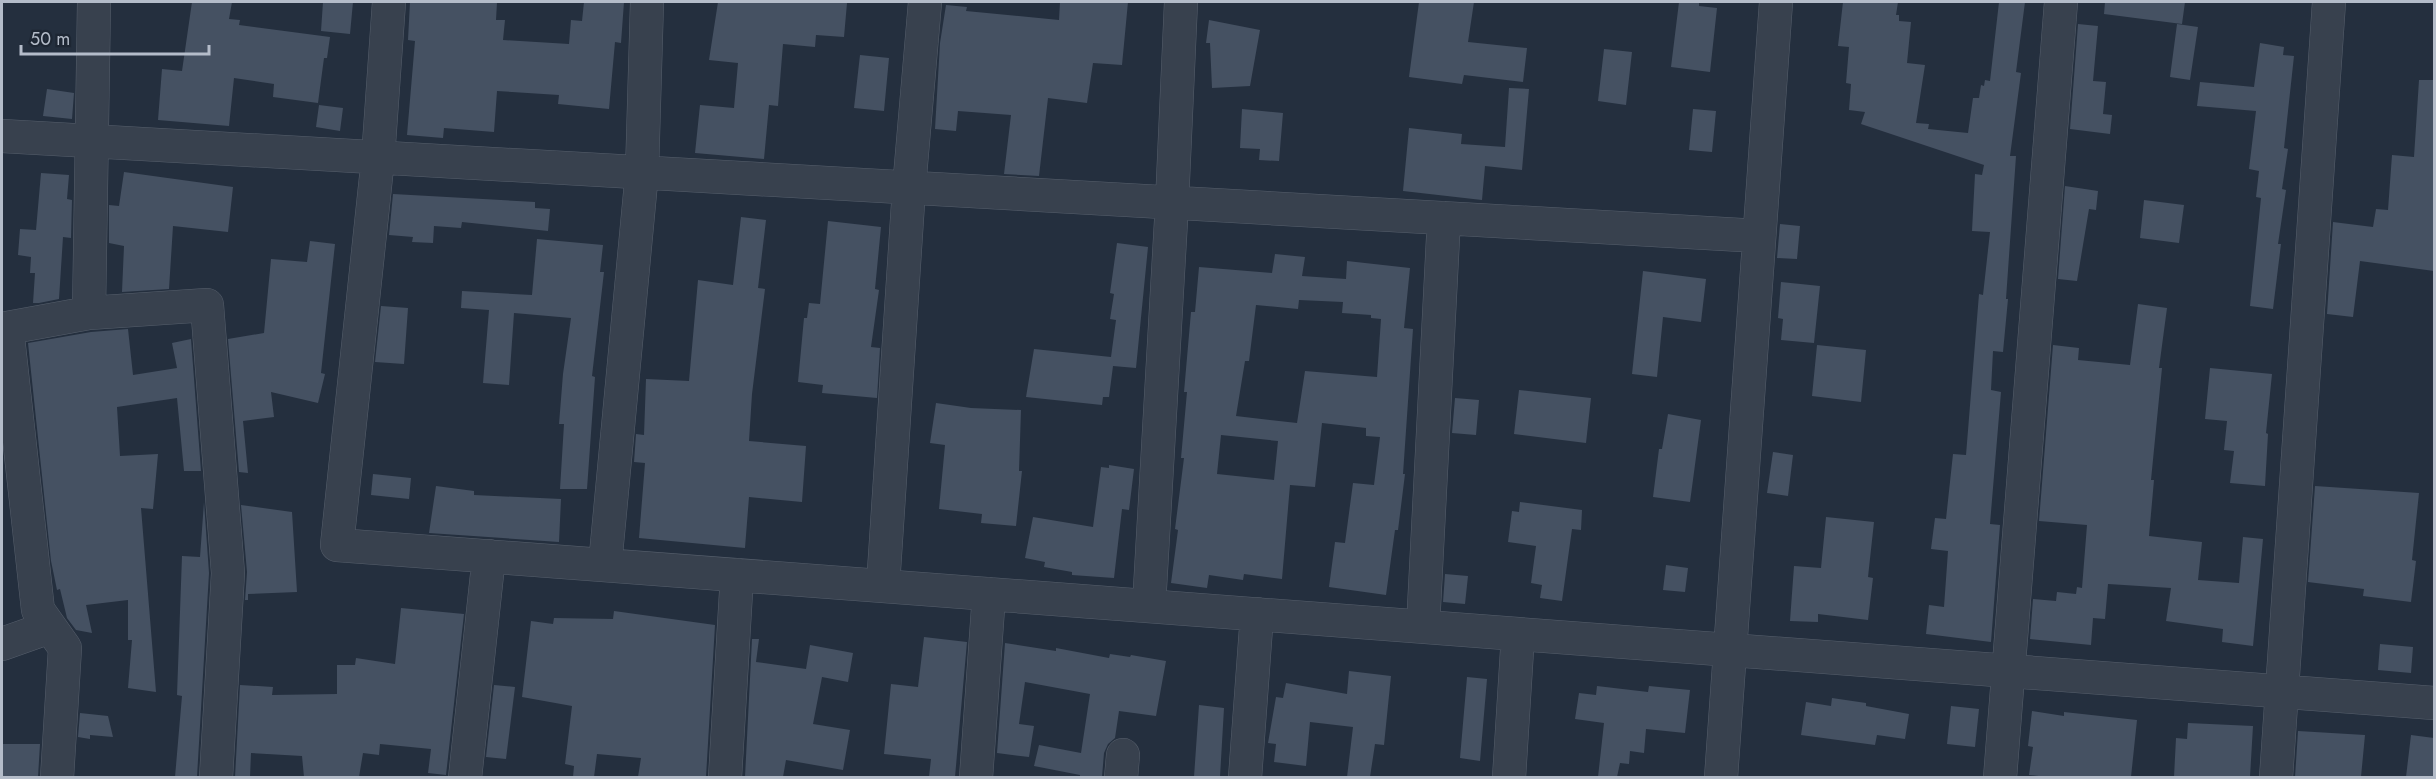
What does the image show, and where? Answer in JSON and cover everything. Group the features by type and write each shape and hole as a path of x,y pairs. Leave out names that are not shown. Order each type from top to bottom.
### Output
{"street":[{"path":"89,313 94,2"},
{"path":"389,2 378,158 337,545 2434,703"},
{"path":"605,565 642,172 646,2"},
{"path":"884,586 909,188 925,2"},
{"path":"1149,606 1172,203 1180,2"},
{"path":"1721,777 1776,2"},
{"path":"2000,777 2061,2"},
{"path":"2276,777 2329,2"},
{"path":"2,135 1759,236"},
{"path":"1423,627 1444,218"},
{"path":"57,777 65,648 38,610 4,329 89,313 207,305 228,573 216,777"},
{"path":"465,777 489,556"},
{"path":"725,777 737,575"},
{"path":"976,777 989,594"},
{"path":"1245,777 1257,614"},
{"path":"2,644 50,627"},
{"path":"1509,777 1518,634"}],"building":[{"path":"192,2 232,2 229,19 240,20 239,25 330,37 327,58 324,58 318,103 273,97 274,84 234,78 229,126 158,120 162,69 182,71"},
{"path":"323,2 353,2 350,34 321,31"},
{"path":"410,2 497,2 496,20 505,20 503,40 569,44 571,20 582,21 584,2 624,2 621,43 615,42 609,109 558,104 559,95 497,91 494,132 444,128 443,138 407,135 415,41 408,40"},
{"path":"718,2 847,3 844,37 816,35 815,47 783,44 778,106 769,105 764,159 695,153 700,105 734,108 738,63 709,60"},
{"path":"1060,2 1128,2 1122,65 1093,63 1087,103 1048,98 1039,176 1004,174 1011,115 958,111 956,131 935,129 940,43 946,5 967,7 966,11 1059,20"},
{"path":"1419,2 1474,2 1468,42 1527,48 1523,82 1464,75 1462,84 1409,77"},
{"path":"1679,2 1699,2 1699,6 1717,8 1710,72 1671,67"},
{"path":"1843,2 1898,2 1896,15 1899,15 1899,21 1911,22 1907,63 1925,65 1916,123 1929,124 1928,129 1968,133 1973,98 1979,98 1981,85 1984,86 1985,80 1990,81 1999,2 2025,2 2016,72 2021,73 2010,156 2016,156 2006,299 2008,299 2003,352 1993,351 1991,390 2001,392 1990,524 2000,525 1991,642 1926,634 1929,605 1944,607 1948,551 1931,549 1935,518 1946,519 1953,454 1966,455 1979,294 1983,295 1990,232 1972,231 1975,174 1982,175 1984,165 1861,124 1865,112 1849,110 1851,84 1846,83 1849,47 1838,46"},
{"path":"2105,2 2185,2 2182,24 2104,14"},
{"path":"1209,20 1260,30 1250,86 1212,88 1210,43 1206,43"},
{"path":"2078,24 2098,26 2093,81 2106,82 2103,114 2112,115 2110,134 2070,129"},
{"path":"2177,24 2198,27 2190,80 2170,77"},
{"path":"2260,43 2284,47 2283,55 2294,56 2284,148 2288,149 2282,189 2286,190 2278,244 2281,244 2273,309 2250,306 2261,198 2256,197 2259,171 2249,169 2256,111 2197,106 2200,82 2254,87"},
{"path":"1604,49 1632,52 1626,105 1598,101"},
{"path":"860,55 889,58 884,111 854,108"},
{"path":"2419,80 2434,80 2434,271 2360,261 2353,317 2327,314 2333,222 2373,227 2376,209 2388,210 2392,155 2414,157"},
{"path":"1509,88 1529,89 1522,170 1485,166 1482,200 1403,191 1409,128 1462,134 1461,144 1505,147"},
{"path":"47,89 74,93 72,119 43,116"},
{"path":"319,105 343,108 340,131 316,127"},
{"path":"1242,109 1283,113 1279,161 1259,160 1260,149 1240,148"},
{"path":"1693,109 1716,111 1712,152 1689,150"},
{"path":"124,172 233,187 228,232 173,226 169,289 122,292 124,246 109,243 109,205 119,206"},
{"path":"41,173 69,175 67,199 72,200 71,238 63,237 59,299 33,303 35,273 30,273 31,257 18,255 20,229 36,230"},
{"path":"2065,186 2098,191 2096,210 2089,209 2077,281 2058,279"},
{"path":"393,194 535,202 535,208 550,209 548,231 462,222 461,228 434,226 433,243 412,242 413,237 389,235"},
{"path":"2144,200 2184,205 2179,243 2140,238"},
{"path":"741,217 766,220 758,288 765,289 752,394 749,441 806,446 802,502 749,497 745,548 639,538 645,463 634,462 636,434 644,435 646,379 689,381 698,280 733,285"},
{"path":"828,221 881,227 875,289 879,290 871,347 880,348 877,398 822,393 823,385 798,382 804,318 807,318 809,303 820,304"},
{"path":"1780,224 1800,226 1797,259 1777,258"},
{"path":"537,239 603,245 600,272 604,272 592,376 595,377 587,489 560,489 564,424 559,424 571,318 514,313 509,385 483,383 489,310 461,308 462,291 532,295"},
{"path":"310,241 335,244 321,373 325,374 318,403 271,392 274,417 243,421 248,473 239,472 228,339 264,333 271,259 307,262"},
{"path":"1117,243 1148,247 1136,368 1113,366 1109,397 1103,397 1102,405 1026,397 1034,349 1111,357 1116,320 1110,319 1114,294 1110,293"},
{"path":"1275,254 1305,257 1302,276 1346,279 1347,261 1410,268 1404,328 1413,329 1403,474 1405,474 1386,595 1329,587 1335,542 1345,543 1353,483 1374,485 1380,437 1366,436 1366,428 1322,423 1315,487 1290,485 1282,579 1244,574 1243,580 1209,575 1207,588 1171,583 1184,458 1181,458 1187,392 1184,392 1191,312 1195,312 1199,267 1272,273","holes":["1299,300 1343,302 1342,313 1371,315 1371,318 1381,319 1377,377 1305,371 1297,423 1236,416 1245,361 1249,361 1256,305 1298,309","1221,435 1278,441 1274,480 1217,474"]},
{"path":"1643,271 1706,279 1701,322 1663,317 1657,377 1632,374"},
{"path":"1781,282 1820,286 1814,343 1781,340 1783,319 1778,318"},
{"path":"2138,304 2167,308 2159,368 2162,368 2151,480 2154,480 2149,536 2202,542 2198,580 2239,583 2243,537 2263,539 2253,646 2222,642 2223,629 2166,621 2171,588 2108,584 2105,619 2093,618 2091,645 2030,639 2033,599 2056,601 2057,592 2076,594 2077,587 2082,588 2087,525 2039,521 2053,345 2079,348 2078,360 2130,365"},
{"path":"381,306 408,308 404,364 375,362"},
{"path":"128,329 133,375 177,368 172,343 191,339 201,471 184,471 177,398 117,407 120,456 158,454 153,509 141,508 156,692 128,688 132,640 128,640 128,600 86,605 92,633 76,630 67,618 60,589 57,590 51,561 28,343 91,332"},
{"path":"1817,345 1866,350 1861,402 1812,396"},
{"path":"2210,368 2272,374 2266,433 2268,434 2265,486 2230,483 2234,451 2224,450 2227,421 2205,419"},
{"path":"1519,390 1591,398 1586,443 1514,434"},
{"path":"1455,398 1479,400 1476,435 1452,433"},
{"path":"936,403 971,408 1021,410 1019,471 1022,471 1016,526 981,523 982,514 939,509 945,445 930,443"},
{"path":"1668,414 1701,420 1690,502 1653,497 1659,449 1662,449"},
{"path":"1773,452 1793,455 1788,496 1767,493"},
{"path":"1109,465 1134,469 1129,510 1122,509 1114,578 1072,575 1072,572 1044,567 1045,562 1025,558 1033,517 1093,527 1101,467 1109,468"},
{"path":"373,474 411,478 409,499 371,495"},
{"path":"436,486 474,491 474,495 561,499 559,542 429,533"},
{"path":"2315,486 2419,493 2412,560 2416,561 2411,602 2363,596 2364,589 2308,582"},
{"path":"204,502 209,573 197,777 175,777 182,696 177,695 182,556 200,557"},
{"path":"1520,502 1582,510 1581,530 1572,529 1562,601 1540,598 1542,585 1531,583 1536,546 1508,542 1512,511 1519,512"},
{"path":"241,505 292,512 297,592 248,594 248,600 245,600 247,572"},
{"path":"1826,517 1874,522 1868,577 1873,578 1868,620 1818,614 1818,622 1790,621 1794,566 1821,568"},
{"path":"1666,565 1688,568 1685,592 1663,590"},
{"path":"1445,574 1468,576 1465,604 1443,602"},
{"path":"401,608 464,614 446,775 428,773 431,749 380,744 379,755 363,753 359,777 304,777 302,756 251,753 250,777 235,777 240,685 273,687 272,695 337,694 337,665 355,665 356,658 395,664"},
{"path":"614,611 715,625 706,777 638,777 641,758 597,754 594,777 573,777 574,766 565,764 572,706 522,697 531,621 553,624 554,618 613,619"},
{"path":"924,637 967,642 955,777 929,777 931,759 884,754 891,684 918,687"},
{"path":"752,639 759,639 756,662 806,669 810,645 853,653 848,682 822,677 813,724 850,730 843,770 786,760 783,777 745,777"},
{"path":"1005,643 1056,651 1056,648 1109,658 1110,654 1130,657 1131,655 1166,661 1156,716 1119,711 1115,738 1108,744 1104,753 1102,777 1080,777 1080,775 1034,766 1039,745 1081,753 1090,694 1025,682 1019,724 1034,726 1029,757 997,753"},
{"path":"2380,644 2413,647 2411,673 2378,670"},
{"path":"1349,671 1391,676 1384,745 1375,744 1370,777 1347,777 1353,727 1310,722 1306,766 1274,762 1276,744 1268,743 1276,697 1283,698 1286,683 1347,694"},
{"path":"1467,677 1487,679 1480,761 1460,758"},
{"path":"494,685 515,687 506,759 486,757"},
{"path":"1597,686 1648,692 1649,686 1690,690 1685,733 1646,729 1644,753 1630,751 1629,764 1620,763 1617,777 1598,777 1604,723 1575,719 1579,693 1596,695"},
{"path":"1832,698 1866,703 1866,706 1909,714 1905,739 1877,735 1875,745 1801,735 1806,702 1831,706"},
{"path":"1199,705 1224,708 1220,777 1194,777"},
{"path":"1951,706 1979,709 1975,747 1947,744"},
{"path":"2032,711 2064,716 2064,712 2137,720 2131,777 2029,775 2033,747 2028,746"},
{"path":"80,713 108,716 113,737 90,735 90,739 78,737"},
{"path":"2188,723 2253,726 2250,777 2174,777 2176,738 2187,739"},
{"path":"2298,731 2365,735 2361,777 2295,777"},
{"path":"2411,735 2434,738 2434,777 2406,777"},
{"path":"2,744 40,744 38,777 2,777"}]}
